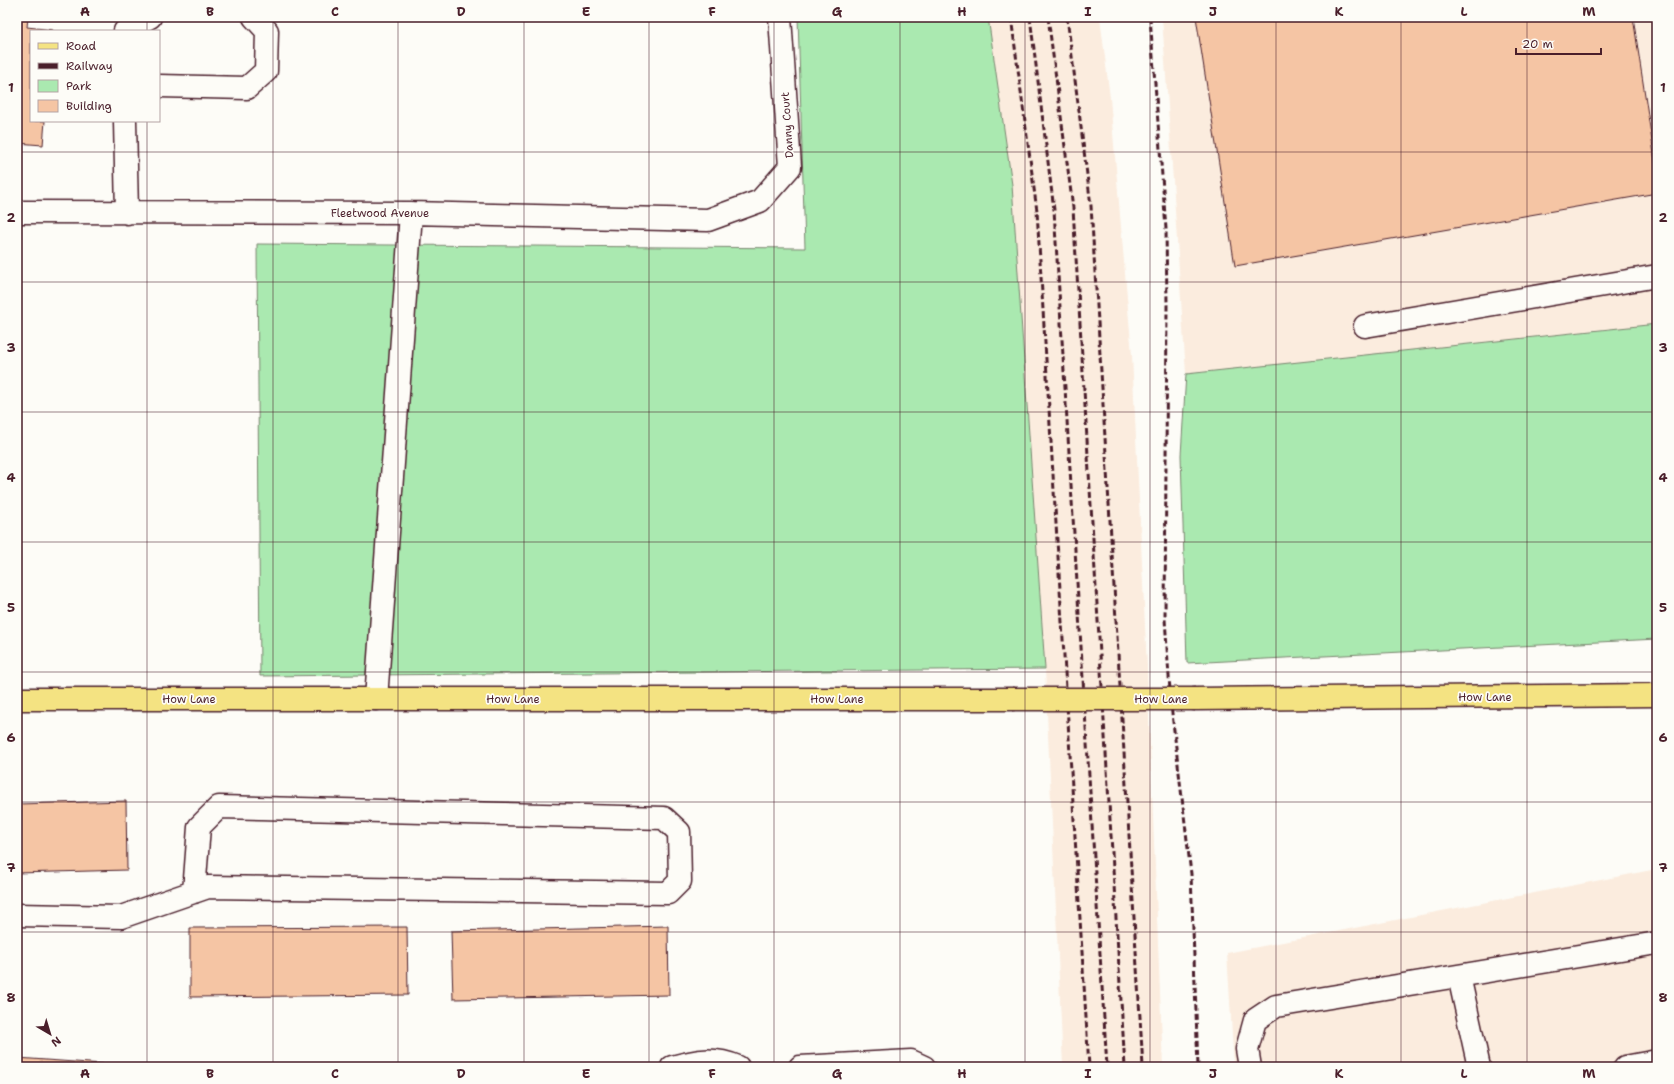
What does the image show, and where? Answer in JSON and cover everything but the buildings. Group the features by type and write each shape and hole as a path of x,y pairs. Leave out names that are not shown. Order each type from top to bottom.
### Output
{"main road":[{"name":"How Lane","path":"17,699 1195,699 1657,695"}],"street":[{"path":"127,30 150,17"},
{"path":"160,86 247,88 266,71 267,31 254,17"},
{"name":"Danny Court","path":"740,208 760,201 790,167 780,17"},
{"path":"125,122 128,213"},
{"name":"Fleetwood Avenue","path":"17,212 410,212 708,220 740,208"},
{"path":"376,699 410,212"},
{"path":"1365,326 1657,276"},
{"path":"17,915 121,917 194,892 208,887 668,893 680,881 679,832 664,818 220,807 199,827 194,892"},
{"path":"1250,1067 1247,1049 1255,1020 1276,1006 1657,943"},
{"path":"1459,976 1478,1067"},
{"path":"672,1067 698,1060 715,1061 738,1067"},
{"path":"1625,1067 1657,1061"},
{"path":"800,1067 911,1062 924,1067"}],"shaded area":[{"path":"988,17 1100,17 1110,98 1132,355 1147,667 1163,1067 1063,1067 1045,668 1012,185"},
{"path":"1162,17 1657,17 1657,324 1186,374"},
{"path":"1657,869 1657,1067 1234,1067 1227,953"}],"green space":[{"path":"798,17 988,17 1012,185 1045,669 260,676 257,244 805,248"},
{"path":"1657,324 1657,639 1187,663 1181,455 1186,374"}],"railway":[{"path":"1011,17 1037,211 1089,1067"},
{"path":"1030,17 1054,210 1107,1067"},
{"path":"1048,17 1073,208 1125,1067"},
{"path":"1067,17 1091,206 1143,1067"},
{"path":"1150,17 1166,229 1165,619 1171,705 1191,874 1198,1067"}]}
